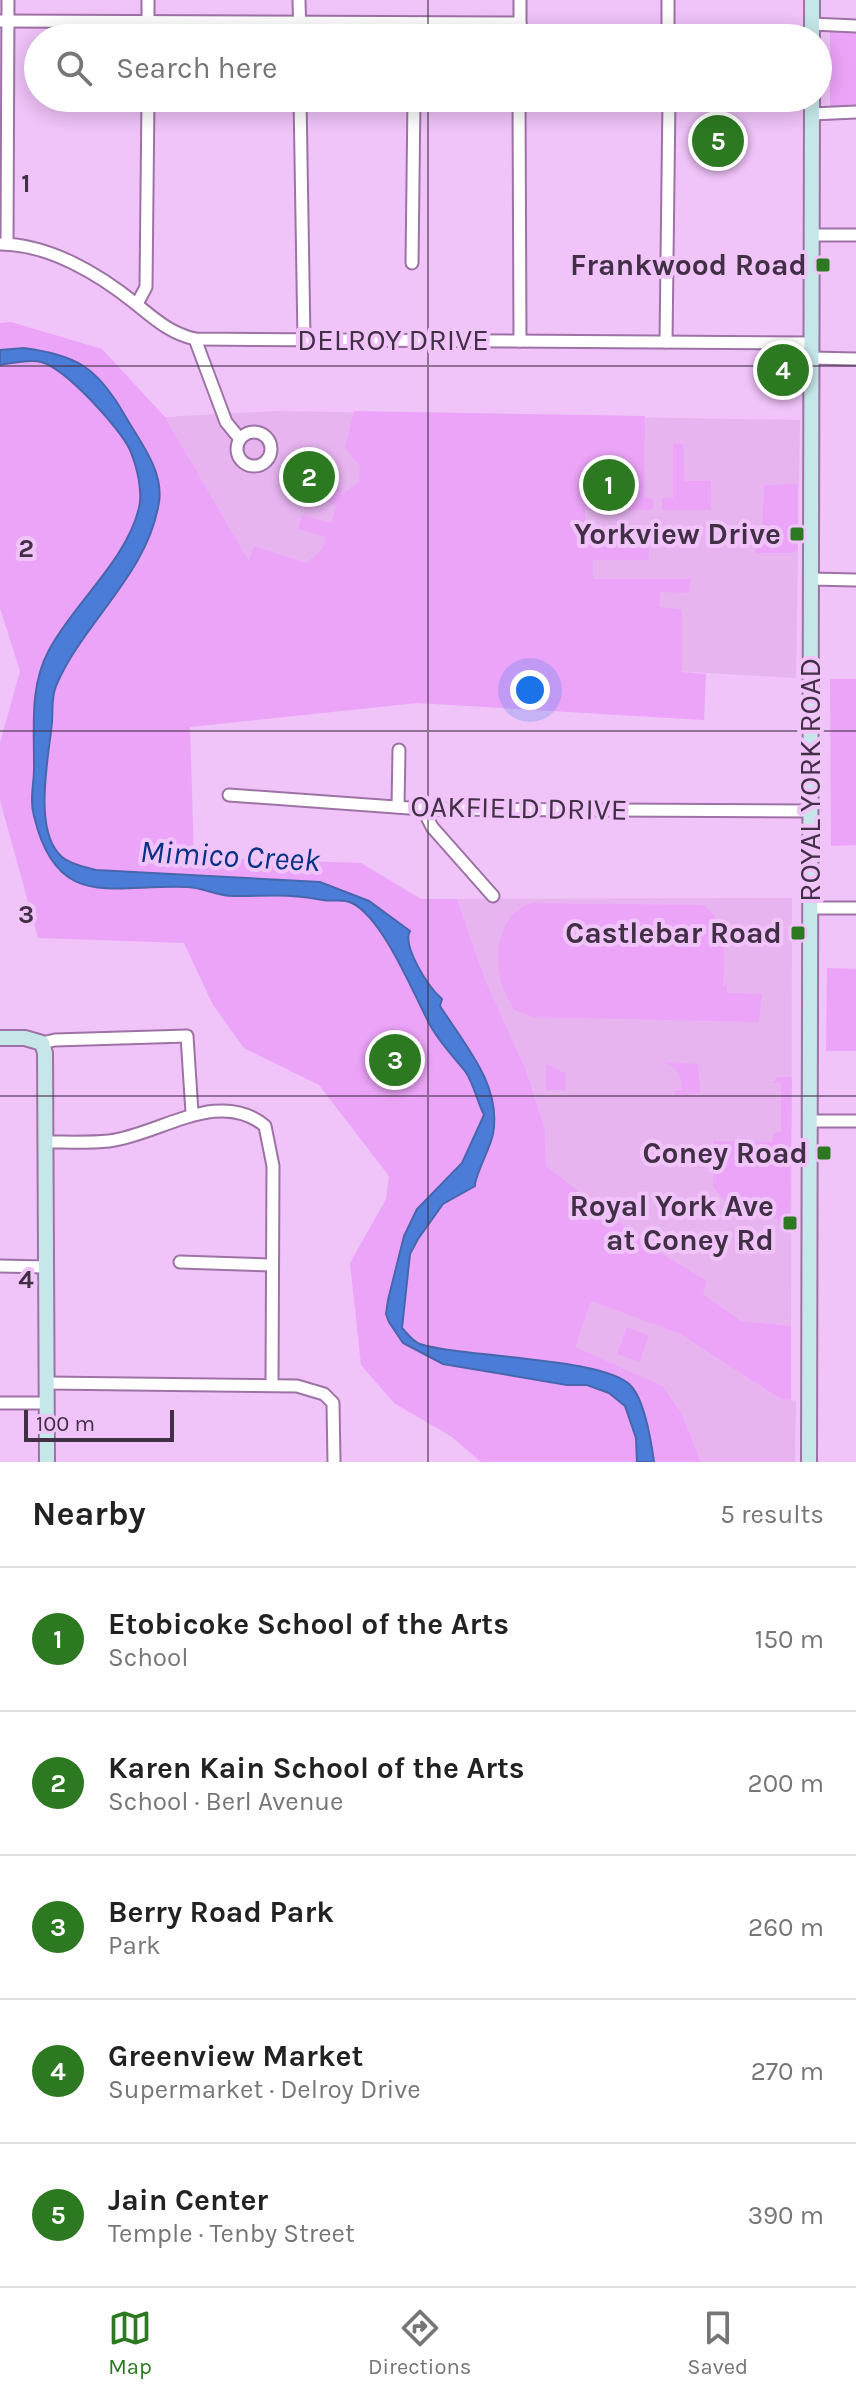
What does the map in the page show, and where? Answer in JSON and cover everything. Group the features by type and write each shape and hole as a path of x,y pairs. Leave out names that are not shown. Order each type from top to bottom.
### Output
{"main road":[{"path":"812,0 812,24"},
{"name":"ROYAL YORK ROAD","path":"809,1462 812,114"},
{"path":"0,1038 25,1038 42,1043 45,1053 47,1462"}],"street":[{"path":"4,244 4,21 8,0"},
{"path":"148,0 148,22"},
{"path":"299,0 299,22"},
{"path":"4,21 520,23 520,0"},
{"path":"668,0 668,24"},
{"path":"832,29 856,26"},
{"path":"137,304 146,287 148,112"},
{"path":"300,112 304,339"},
{"path":"412,263 414,112"},
{"path":"519,112 520,341"},
{"path":"666,342 669,112"},
{"path":"812,114 856,112"},
{"path":"812,235 856,235"},
{"name":"DELROY DRIVE","path":"4,244 61,258 137,304 161,326 195,339 666,342 811,351 856,359"},
{"path":"195,339 226,422 240,439"},
{"path":"810,579 856,580"},
{"path":"398,807 399,750"},
{"name":"OAKFIELD DRIVE","path":"229,795 423,809 809,811"},
{"path":"423,809 432,827 493,896"},
{"path":"810,908 856,908"},
{"path":"42,1043 187,1036 192,1113"},
{"path":"46,1142 124,1138 192,1113 241,1113 265,1126 273,1166 272,1385"},
{"path":"809,1121 856,1121"},
{"path":"180,1262 272,1265"},
{"path":"0,1266 46,1267"},
{"path":"47,1383 272,1385 313,1389 333,1403 334,1462"},
{"path":"0,1403 46,1403"}],"shaded area":[{"path":"832,31 856,33 856,106 832,107"},
{"path":"11,322 102,349 165,417 249,561 254,546 306,563 322,549 326,537 298,529 302,515 331,523 336,505 306,496 311,479 342,488 340,496 359,482 360,466 345,448 354,411 645,416 644,498 653,498 653,510 585,510 585,541 649,541 649,560 593,560 593,579 691,579 689,593 660,592 659,607 682,612 682,672 706,674 704,720 417,703 190,727 194,857 361,863 421,899 457,899 486,982 526,1070 545,1129 546,1166 656,1250 707,1281 703,1294 742,1321 791,1326 791,1400 781,1399 680,1334 591,1301 575,1347 663,1386 682,1414 701,1462 481,1462 452,1437 394,1403 361,1365 350,1263 386,1199 389,1176 319,1085 244,1048 213,1005 184,943 38,938 0,800 0,743 20,671 0,608 0,323"},
{"path":"276,411 800,420 796,678 420,656 261,582 165,417"},
{"path":"673,444 683,444 684,481 711,481 711,510 662,510 662,498 673,498"},
{"path":"797,484 798,549 793,553 755,553 755,541 762,540 764,485"},
{"path":"830,679 856,679 856,845 831,846"},
{"path":"792,898 791,1326 742,1321 703,1294 706,1281 656,1250 546,1166 545,1129 526,1070 486,982 457,899"},
{"path":"532,903 702,905 718,921 721,931 723,987 726,984 727,993 762,994 759,1022 534,1017 516,1011 502,984 498,951 508,921 518,910"},
{"path":"827,968 856,969 856,1051 826,1051"},
{"path":"663,1062 698,1064 700,1093 675,1096 674,1091 682,1090 680,1076 672,1066"},
{"path":"546,1064 565,1073 566,1090 546,1090"},
{"path":"778,1077 792,1077 790,1227 731,1192 725,1201 713,1187 714,1133 715,1141 772,1142 773,1133 781,1132 781,1083 772,1083"},
{"path":"591,1300 680,1334 781,1398 796,1401 795,1462 701,1462 682,1414 663,1386 574,1347"},
{"path":"627,1327 649,1336 639,1362 617,1354"}],"water":[{"path":"24,348 58,355 94,374 114,398 149,455 160,490 153,528 142,552 82,640 54,690 45,792 47,830 53,845 66,860 96,870 320,882 369,901 410,931 410,946 423,975 442,999 440,1006 487,1082 494,1116 493,1134 475,1186 443,1204 410,1254 402,1328 420,1344 441,1349 566,1364 618,1377 637,1394 644,1412 654,1462 637,1462 636,1438 625,1406 609,1393 587,1385 567,1385 443,1364 403,1343 389,1322 386,1314 388,1300 404,1236 417,1209 462,1163 484,1115 468,1076 433,1030 396,957 364,911 341,900 299,896 227,896 186,887 111,889 91,886 73,880 57,867 44,846 32,803 34,705 39,677 49,650 123,546 139,508 140,494 135,464 124,440 104,414 64,375 41,362 0,365 0,350"}],"place":[{"name":"Jain Center","path":"718,141"},
{"name":"Frankwood Road","path":"823,265"},
{"name":"Greenview Market","path":"783,370"},
{"name":"Karen Kain School of the Arts","path":"309,477"},
{"name":"Etobicoke School of the Arts","path":"609,485"},
{"name":"Yorkview Drive","path":"797,534"},
{"name":"Castlebar Road","path":"798,933"},
{"name":"Berry Road Park","path":"395,1060"},
{"name":"Coney Road","path":"824,1153"},
{"name":"Royal York Ave at Coney Rd","path":"790,1223"}],"water label":[{"name":"Mimico Creek","path":"230,856"}]}
